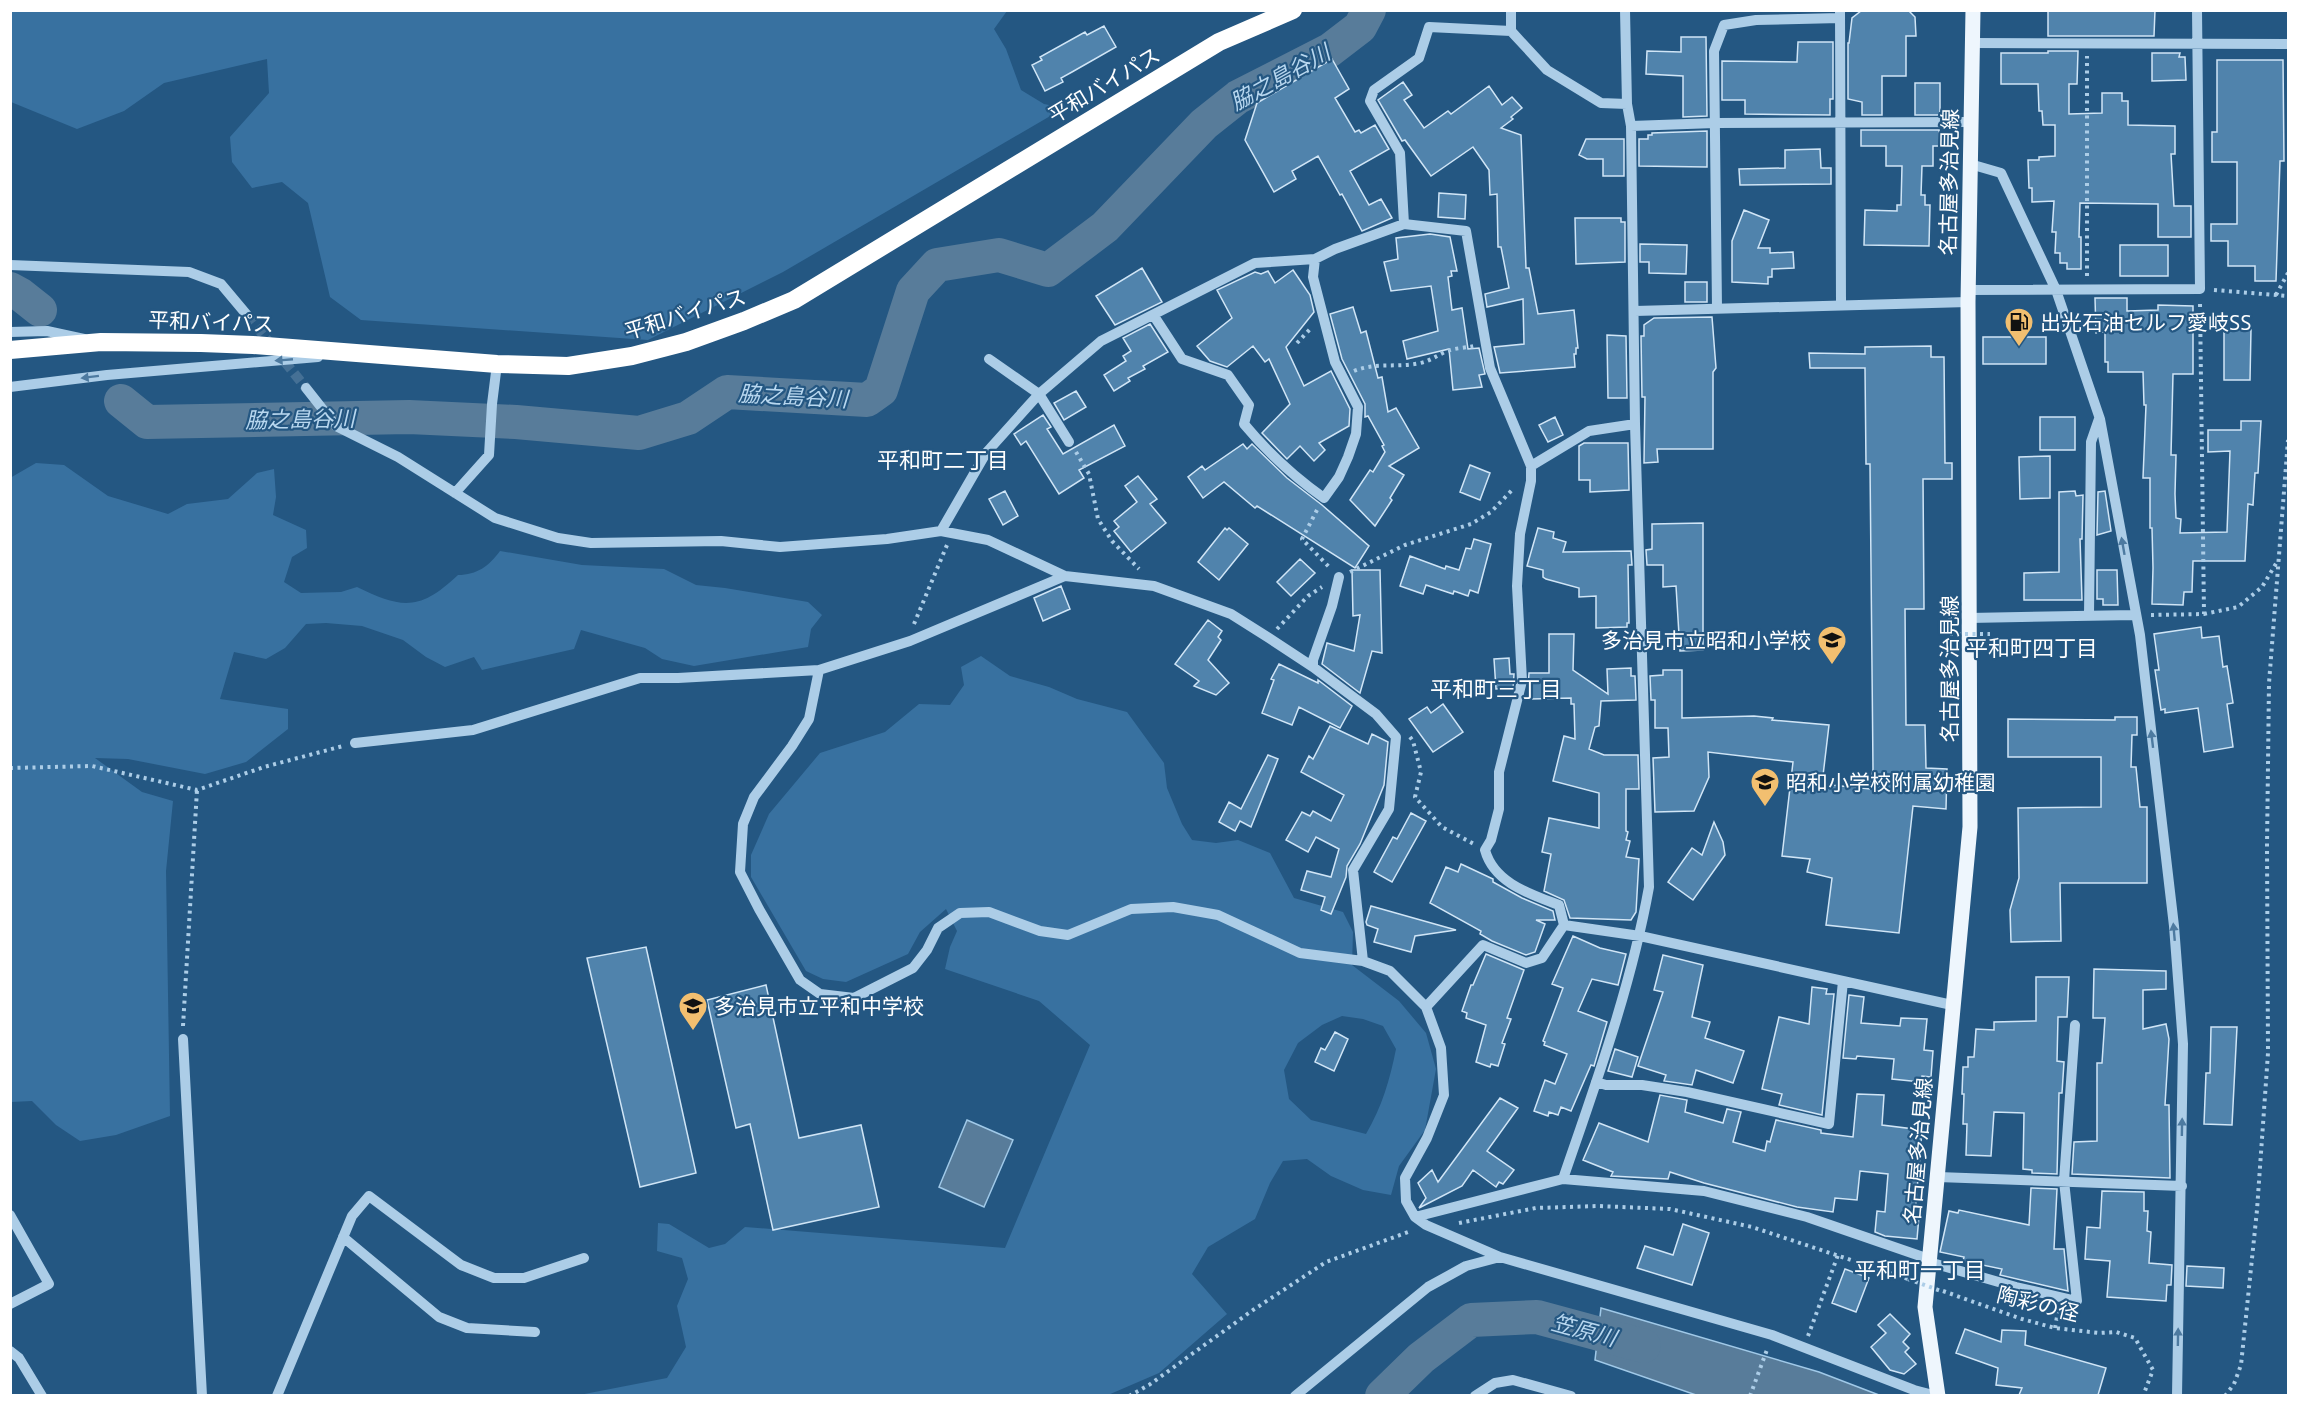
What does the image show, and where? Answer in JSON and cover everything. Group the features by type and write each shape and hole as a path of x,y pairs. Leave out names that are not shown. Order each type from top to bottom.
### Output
{"highway":[{"name":"平和バイパス","path":"10,350 100,342 253,345 497,364 568,366 632,356 686,342 794,300 1219,42 1293,10"}],"main road":[{"name":"名古屋多治見線","path":"1937,1395 1925,1307 1970,827 1968,296 1973,10"}],"street":[{"path":"1511,10 1511,31 1547,70 1601,103 1627,105"},
{"path":"1563,1179 1596,1082 1640,936 1649,887 1635,424 1631,126 1627,105 1625,10"},
{"path":"1635,310 1841,304 2056,290 2200,289 2197,10"},
{"path":"1717,308 1714,51 1724,25 1756,20 1840,14 1841,304"},
{"path":"1404,224 1400,153 1370,101 1374,90 1419,58 1429,27 1511,31"},
{"path":"1972,43 2289,44"},
{"path":"1631,126 1715,123 1971,122"},
{"path":"1970,164 2001,173 2056,290 2100,419 2140,635 2174,926 2182,1032 2182,1186 2177,1395"},
{"path":"947,532 986,453 1039,394 1101,341 1256,263 1315,259 1335,249 1404,224 1466,231 1490,368 1531,466 1531,481 1520,534 1517,586 1522,681 1499,772 1499,809 1491,840 1485,849 1488,861 1506,881 1559,905 1564,925 1542,958 1526,963 1483,945 1426,1007"},
{"path":"1154,316 1182,359 1228,375 1249,405 1244,424 1295,478 1324,498 1339,477 1356,434 1358,407 1335,362 1313,277 1315,259"},
{"path":"10,265 189,272 221,284 247,315"},
{"path":"10,332 47,331 100,342"},
{"path":"10,387 107,375 363,353"},
{"path":"988,359 1039,394 1069,442"},
{"path":"455,493 489,455 497,364"},
{"path":"306,388 336,426 398,457 495,518 558,538 591,543 721,541 780,547 947,532 988,540 1065,576 1154,585 1231,614 1313,667 1376,714 1396,737 1389,809 1353,870 1363,961"},
{"path":"2089,615 2091,442 2100,419"},
{"path":"1531,466 1589,431 1635,424"},
{"path":"355,743 473,730 640,678 819,670 910,640 1065,576"},
{"path":"1313,667 1313,660 1332,606 1339,577"},
{"path":"1969,618 2135,615"},
{"path":"819,670 809,719 754,797 743,825 740,872 800,980 820,994 854,998 913,968 927,950 938,928 960,913 988,912 1040,931 1068,935 1131,909 1173,907 1218,915 1300,953 1363,961 1390,971 1426,1007 1441,1048 1444,1095 1427,1138 1405,1178 1406,1201 1416,1217 1426,1226 1500,1257 1772,1335 1914,1390 1937,1395"},
{"path":"1564,925 1640,936 1952,1005"},
{"path":"1596,1082 1606,1085 1642,1085 1687,1092 1829,1124 1843,981"},
{"path":"1416,1217 1563,1179 1704,1191 1807,1217 1929,1261 2016,1287 2076,1301 2064,1181 2074,1025"},
{"path":"183,1039 202,1395"},
{"path":"1938,1177 2182,1186"},
{"path":"277,1395 352,1216 369,1196 461,1265 494,1278 524,1278 584,1258"},
{"path":"10,1215 49,1284 10,1304"},
{"path":"343,1237 439,1317 467,1328 535,1332"},
{"path":"1295,1395 1428,1287 1467,1266 1500,1257"},
{"path":"10,1351 19,1358 42,1395"},
{"path":"1475,1395 1495,1383 1513,1380 1571,1395"}],"path":[{"path":"2087,43 2087,290"},
{"path":"2276,295 2289,273"},
{"path":"2204,614 2200,289 2289,296"},
{"path":"1343,376 1365,366 1418,364 1435,359 1446,351 1486,344"},
{"path":"2226,1395 2234,1384 2241,1365 2257,1210 2268,1053 2269,683 2289,440"},
{"path":"1069,442 1089,474 1098,519 1112,541 1154,585"},
{"path":"1269,638 1308,596 1339,577 1406,545 1471,524 1491,512 1514,489 1531,466"},
{"path":"1324,498 1302,539 1339,577"},
{"path":"910,640 947,532"},
{"path":"2135,615 2204,614 2238,607 2262,587 2278,560"},
{"path":"1950,604 1950,634 1990,634"},
{"path":"1407,733 1413,741 1421,772 1415,797 1442,827 1485,849"},
{"path":"10,768 92,766 197,790 264,767 355,743"},
{"path":"183,1039 197,790"},
{"path":"1805,1346 1838,1255"},
{"name":"陶彩の径","path":"1908,1279 2022,1319 2055,1328 2099,1333 2116,1332 2135,1338 2153,1370 2143,1395"},
{"path":"1750,1395 1772,1335"}],"shaded area":[{"path":"10,11 1007,11 994,29 1006,49 1021,90 1044,104 1064,108 783,272 648,340 361,320 330,297 308,203 282,182 252,188 232,162 230,137 269,93 267,59 164,83 124,111 77,129 11,102"},
{"path":"36,463 64,465 108,496 168,514 187,504 228,499 257,473 274,469 276,497 273,515 306,530 307,548 292,557 284,582 301,593 341,592 357,587 386,599 410,603 433,595 458,575 482,569 500,551 582,565 664,569 696,585 808,602 822,615 811,629 808,647 694,666 662,659 645,648 581,630 574,649 482,670 474,657 445,667 426,657 403,640 362,626 326,623 306,624 285,648 266,659 234,652 220,699 288,709 288,729 246,762 205,774 128,759 95,758 142,792 173,801 166,871 170,1116 116,1135 80,1141 56,1125 32,1101 11,1102 10,478"},
{"path":"981,656 1010,676 1049,687 1077,699 1127,712 1164,763 1167,788 1182,824 1192,840 1216,843 1238,840 1270,853 1294,898 1343,912 1353,932 1352,965 1399,1001 1426,1033 1436,1069 1425,1130 1399,1166 1391,1195 1363,1190 1331,1176 1307,1159 1283,1161 1270,1183 1255,1219 1208,1247 1192,1274 1227,1314 1159,1373 1108,1395 574,1396 667,1378 686,1347 677,1306 688,1279 682,1258 657,1251 658,1223 669,1224 709,1248 725,1244 745,1227 1005,1248 1090,1045 1039,1001 945,969 950,947 957,931 946,909 920,932 908,954 846,982 823,979 806,971 751,877 751,855 769,814 820,753 885,732 919,704 950,705 964,685 961,667","holes":["1342,1016 1363,1019 1383,1026 1396,1049 1385,1093 1366,1134 1311,1120 1289,1099 1284,1070 1298,1043 1322,1025"]},
{"path":"967,1120 1013,1140 984,1207 939,1187"},
{"path":"1601,1308 1819,1372 1879,1395 1696,1395 1595,1360"}],"building":[{"path":"1908,10 1915,17 1916,36 1906,36 1906,76 1882,76 1882,115 1862,115 1862,102 1848,99 1848,43 1852,18 1861,11"},
{"path":"2048,10 2155,10 2154,36 2048,36"},
{"path":"1104,26 1116,47 1061,78 1063,82 1045,91 1032,65 1042,60 1040,57 1085,32 1087,35"},
{"path":"1681,37 1706,37 1707,116 1683,117 1683,76 1646,74 1647,51 1681,52"},
{"path":"1798,42 1833,42 1833,99 1830,99 1830,115 1745,114 1745,100 1722,100 1722,61 1797,62"},
{"path":"2048,51 2078,51 2077,84 2069,84 2069,114 2102,113 2102,93 2122,93 2122,101 2128,101 2128,125 2175,126 2175,154 2171,154 2174,206 2191,206 2191,237 2158,237 2158,204 2080,203 2081,269 2067,269 2067,263 2060,263 2060,253 2055,253 2056,232 2052,232 2054,201 2032,202 2032,188 2029,188 2028,160 2055,156 2055,125 2043,125 2042,111 2039,111 2038,84 2001,84 2001,53 2048,53"},
{"path":"2152,53 2180,53 2179,57 2185,57 2186,80 2152,81"},
{"path":"1332,59 1349,89 1335,98 1355,132 1359,130 1361,133 1375,125 1389,149 1350,171 1369,205 1381,199 1392,218 1362,231 1318,156 1292,171 1296,179 1274,192 1245,140 1257,103"},
{"path":"2217,60 2283,60 2284,161 2280,161 2276,281 2255,281 2255,266 2228,266 2228,241 2211,241 2211,224 2237,224 2237,162 2212,162 2212,132 2217,132"},
{"path":"1403,82 1412,95 1404,100 1424,128 1448,111 1451,114 1489,86 1502,105 1512,97 1522,108 1501,128 1521,135 1526,268 1529,268 1538,314 1574,310 1578,348 1574,354 1575,367 1500,373 1494,347 1524,344 1523,299 1487,307 1485,294 1509,288 1501,247 1498,247 1497,194 1490,195 1489,170 1473,147 1431,176 1405,140 1402,141 1378,100"},
{"path":"1915,83 1940,83 1940,115 1915,115"},
{"path":"1861,130 1939,130 1939,146 1933,146 1933,166 1922,166 1921,195 1925,195 1925,205 1930,205 1929,246 1864,245 1865,210 1897,211 1897,205 1901,205 1902,166 1886,166 1886,146 1861,146"},
{"path":"1707,131 1707,167 1639,166 1639,139 1648,139 1648,135 1652,133"},
{"path":"1586,139 1624,139 1624,176 1603,176 1603,159 1587,159 1579,155"},
{"path":"1820,149 1821,168 1831,168 1831,184 1740,185 1739,169 1785,168 1785,150"},
{"path":"1439,193 1466,195 1465,219 1438,217"},
{"path":"1744,210 1769,220 1758,248 1770,248 1770,253 1793,252 1794,268 1772,269 1772,277 1768,277 1768,284 1732,282 1732,241"},
{"path":"1575,218 1621,218 1621,222 1625,222 1625,262 1576,264"},
{"path":"1430,234 1450,237 1457,271 1451,271 1452,276 1448,277 1452,310 1462,308 1468,349 1479,348 1485,374 1479,375 1482,387 1453,390 1449,349 1407,359 1403,341 1438,331 1431,286 1391,291 1384,262 1398,259 1396,238"},
{"path":"1640,244 1687,245 1686,274 1649,273 1649,262 1640,262"},
{"path":"2120,245 2168,245 2168,276 2120,276"},
{"path":"1142,268 1162,302 1115,325 1096,296"},
{"path":"1293,270 1310,295 1314,312 1286,347 1304,386 1331,371 1350,409 1349,426 1319,443 1325,450 1314,461 1300,446 1287,459 1262,433 1290,404 1269,359 1265,362 1253,346 1227,367 1210,361 1197,346 1232,318 1217,290 1255,272 1261,274 1268,271 1275,283"},
{"path":"1685,282 1707,282 1707,302 1685,302"},
{"path":"2095,298 2127,298 2127,311 2158,310 2158,305 2193,306 2193,374 2173,374 2171,455 2176,455 2176,518 2181,519 2180,533 2227,532 2230,451 2208,452 2208,430 2241,430 2241,421 2261,421 2258,473 2255,473 2253,505 2248,504 2245,561 2193,561 2192,592 2184,592 2183,605 2152,604 2150,478 2143,478 2146,405 2144,405 2143,372 2108,372 2108,362 2105,362 2105,332 2096,333"},
{"path":"1353,307 1361,333 1366,331 1378,378 1382,377 1388,412 1396,408 1419,448 1389,466 1404,475 1390,498 1392,500 1375,526 1350,500 1370,470 1373,472 1385,452 1382,446 1384,445 1368,416 1365,417 1365,404 1342,359 1330,314"},
{"path":"1712,317 1716,368 1713,372 1713,449 1657,449 1658,462 1644,463 1645,397 1642,397 1641,336 1644,336 1644,325 1654,318"},
{"path":"1150,324 1168,352 1143,366 1145,369 1128,378 1130,381 1114,391 1104,375 1126,361 1123,356 1131,351 1123,338"},
{"path":"2224,329 2251,329 2250,380 2224,380"},
{"path":"1607,335 1626,336 1627,398 1608,398"},
{"path":"1983,337 2046,337 2046,364 1983,364"},
{"path":"1931,346 1931,357 1944,357 1945,463 1952,463 1952,479 1923,479 1924,609 1905,609 1906,725 1925,725 1926,768 1947,769 1946,809 1913,806 1899,933 1826,925 1832,878 1807,872 1810,859 1782,856 1793,762 1708,752 1709,777 1694,811 1655,812 1653,758 1669,757 1668,728 1655,728 1655,700 1651,700 1650,676 1663,675 1663,670 1682,670 1682,718 1754,716 1773,718 1772,720 1829,725 1822,784 1870,789 1873,769 1870,464 1866,464 1865,368 1810,368 1809,353 1865,354 1865,347"},
{"path":"1076,391 1086,407 1064,420 1054,403"},
{"path":"1043,415 1051,427 1047,429 1063,454 1114,425 1125,446 1079,470 1084,478 1059,494 1026,441 1021,445 1014,434"},
{"path":"1555,417 1563,435 1548,442 1539,425"},
{"path":"2040,417 2075,417 2075,450 2040,450"},
{"path":"1584,443 1628,443 1629,490 1590,492 1590,480 1579,480 1579,446"},
{"path":"1243,444 1247,449 1252,444 1287,478 1369,546 1355,568 1257,506 1255,508 1224,482 1203,498 1188,477 1202,466 1205,470"},
{"path":"2050,456 2050,498 2020,499 2019,457"},
{"path":"1470,465 1490,473 1480,500 1460,492"},
{"path":"1138,476 1157,499 1150,504 1166,523 1131,552 1114,531 1119,527 1114,521 1137,502 1125,486"},
{"path":"1005,491 1018,516 1003,525 989,499"},
{"path":"2075,491 2076,496 2083,495 2082,539 2080,539 2082,600 2024,600 2024,573 2059,572 2059,492"},
{"path":"2105,491 2111,531 2097,535 2098,492"},
{"path":"1703,523 1703,650 1680,651 1676,586 1663,587 1663,565 1647,565 1646,550 1652,549 1652,524"},
{"path":"1225,528 1227,530 1229,528 1248,544 1219,580 1198,562"},
{"path":"1538,528 1554,532 1553,538 1566,542 1563,552 1631,551 1632,565 1628,565 1629,623 1627,627 1596,628 1596,596 1579,597 1579,588 1546,579 1543,577 1543,570 1527,566"},
{"path":"1474,539 1491,544 1478,593 1470,590 1468,596 1454,591 1453,594 1426,585 1423,594 1400,586 1410,556 1445,569 1446,566 1459,570 1466,548 1471,549"},
{"path":"1300,559 1315,573 1291,596 1277,582"},
{"path":"1352,570 1380,570 1382,653 1372,651 1360,693 1322,664 1327,643 1354,651 1360,615 1353,616"},
{"path":"2097,570 2117,570 2118,605 2103,605 2103,599 2097,599"},
{"path":"1061,586 1070,609 1043,621 1034,598"},
{"path":"1208,620 1222,631 1218,637 1221,640 1208,660 1229,683 1216,695 1194,686 1199,681 1175,664"},
{"path":"2201,627 2202,638 2219,636 2223,667 2227,666 2233,703 2227,704 2233,747 2204,752 2198,708 2165,713 2165,709 2161,710 2155,670 2159,670 2154,634"},
{"path":"1549,634 1574,634 1573,670 1608,694 1607,669 1631,668 1631,676 1635,676 1636,700 1601,701 1599,726 1595,727 1589,749 1604,755 1638,755 1639,789 1626,789 1626,831 1628,832 1626,840 1630,841 1626,857 1639,859 1636,912 1631,920 1570,918 1564,900 1544,891 1551,854 1542,852 1549,818 1599,828 1599,793 1553,781 1564,736 1575,739 1574,704 1571,704 1571,698 1531,699 1531,687 1528,687 1529,673 1549,673"},
{"path":"1509,658 1510,674 1514,674 1513,688 1496,689 1494,659"},
{"path":"1279,664 1318,683 1318,680 1352,706 1340,728 1299,707 1292,725 1262,713 1274,680 1271,679"},
{"path":"1443,704 1463,732 1433,752 1409,719 1427,707 1431,713"},
{"path":"2115,717 2137,717 2137,735 2132,735 2131,767 2136,767 2140,807 2147,807 2147,883 2060,883 2061,941 2011,942 2010,910 2019,878 2018,808 2101,807 2101,757 2008,757 2008,719 2115,720"},
{"path":"1330,726 1368,744 1372,734 1388,742 1384,785 1360,844 1347,866 1346,877 1331,914 1321,910 1325,897 1301,890 1307,871 1331,877 1339,849 1316,837 1308,852 1286,840 1302,812 1310,816 1313,811 1331,821 1344,795 1301,772 1309,756 1313,759"},
{"path":"1268,755 1278,759 1251,827 1240,821 1235,831 1219,822 1229,802 1241,809"},
{"path":"1411,813 1426,821 1392,882 1374,872 1393,837 1397,839"},
{"path":"1714,822 1723,842 1725,855 1693,900 1668,882 1692,848 1702,855"},
{"path":"1461,864 1493,879 1493,882 1522,898 1553,911 1555,920 1536,920 1545,924 1535,952 1526,955 1492,941 1480,934 1481,931 1430,903 1446,867 1458,872"},
{"path":"1371,906 1456,930 1415,936 1411,952 1374,942 1378,929 1367,925 1366,922"},
{"path":"1573,936 1600,948 1626,954 1618,985 1592,979 1578,1011 1607,1022 1594,1066 1591,1065 1571,1111 1561,1107 1558,1115 1549,1112 1548,1116 1534,1111 1545,1080 1555,1084 1567,1054 1544,1045 1543,1041 1563,988 1552,984"},
{"path":"646,947 696,1173 640,1187 587,958"},
{"path":"1486,954 1524,970 1507,1018 1511,1019 1502,1043 1505,1044 1498,1066 1491,1064 1490,1067 1476,1062 1486,1025 1466,1018 1467,1013 1462,1011"},
{"path":"1663,955 1703,965 1692,1017 1710,1022 1705,1038 1744,1051 1733,1083 1696,1070 1692,1085 1664,1081 1666,1075 1638,1066 1663,992 1654,990"},
{"path":"2094,969 2166,971 2166,989 2143,990 2143,1029 2166,1024 2169,1039 2165,1105 2169,1105 2170,1178 2072,1174 2074,1142 2097,1141 2097,1063 2102,1063 2105,1018 2093,1018"},
{"path":"2036,977 2069,977 2067,1017 2058,1017 2057,1061 2064,1062 2062,1093 2059,1093 2057,1174 2032,1173 2032,1170 2023,1169 2024,1113 1994,1112 1991,1156 1966,1155 1967,1124 1963,1124 1963,1067 1968,1067 1968,1057 1974,1057 1976,1029 1994,1030 1994,1022 2036,1021"},
{"path":"766,985 799,1138 861,1125 879,1207 773,1230 750,1124 736,1128 707,1000"},
{"path":"1812,987 1827,989 1826,994 1834,994 1822,1115 1779,1105 1782,1094 1762,1089 1779,1017 1809,1024"},
{"path":"1849,995 1864,997 1861,1023 1900,1026 1901,1018 1927,1019 1924,1050 1933,1051 1931,1077 1922,1076 1921,1082 1892,1079 1894,1059 1857,1056 1856,1059 1843,1058"},
{"path":"2211,1027 2237,1027 2232,1125 2204,1124 2206,1073 2210,1073"},
{"path":"1335,1032 1348,1039 1334,1071 1315,1062 1321,1048 1325,1050"},
{"path":"1615,1049 1638,1057 1632,1077 1608,1071"},
{"path":"1857,1094 1884,1095 1882,1125 1922,1130 1915,1215 1919,1216 1917,1239 1885,1236 1875,1232 1877,1211 1885,1212 1888,1174 1860,1171 1857,1200 1835,1198 1833,1212 1797,1207 1670,1172 1668,1179 1611,1176 1613,1172 1583,1160 1599,1123 1648,1142 1660,1095 1687,1100 1685,1112 1723,1123 1727,1109 1741,1112 1733,1142 1765,1151 1776,1120 1821,1130 1821,1133 1853,1137"},
{"path":"1500,1098 1518,1108 1487,1151 1514,1170 1503,1184 1499,1182 1496,1187 1473,1170 1462,1186 1419,1208 1426,1198 1418,1183 1432,1170 1438,1182"},
{"path":"2031,1188 2057,1189 2054,1249 2064,1249 2068,1291 2000,1275 2002,1269 1963,1261 1964,1257 1940,1252 1949,1211 1958,1213 1959,1210 2029,1225"},
{"path":"2102,1191 2144,1192 2144,1211 2148,1211 2147,1231 2151,1232 2149,1263 2172,1265 2171,1285 2167,1285 2166,1301 2107,1297 2110,1261 2085,1259 2087,1227 2100,1228"},
{"path":"1683,1224 1709,1233 1692,1285 1637,1268 1645,1246 1673,1255"},
{"path":"2187,1266 2224,1268 2223,1288 2186,1286"},
{"path":"1845,1269 1869,1278 1856,1312 1832,1303"},
{"path":"1890,1314 1910,1334 1903,1342 1909,1348 1905,1352 1916,1364 1904,1374 1890,1370 1871,1347 1886,1333 1878,1325"},
{"path":"1965,1329 2001,1342 2002,1330 2026,1331 2025,1345 2106,1368 2098,1395 2019,1395 2022,1388 1996,1385 1998,1368 1956,1353"}],"waterway":[{"name":"脇之島谷川","path":"121,401 147,422 409,417 516,422 639,433 688,418 727,392 867,400 881,390 913,291 937,265 999,255 1048,270 1105,227 1204,124 1238,97 1330,50 1360,27 1369,10"},
{"name":"脇之島谷川","path":"10,289 40,310"},
{"name":"笠原川","path":"1382,1396 1421,1358 1471,1320 1537,1317 1644,1346"}],"tunnel":[{"path":"247,315 306,388"}],"place":[{"name":"出光石油セルフ愛岐SS","path":"2019,348"},
{"name":"多治見市立昭和小学校","path":"1832,666"},
{"name":"昭和小学校附属幼稚園","path":"1765,808"},
{"name":"多治見市立平和中学校","path":"693,1032"}],"district":[{"name":"平和町二丁目","path":"943,460"},
{"name":"平和町四丁目","path":"2032,648"},
{"name":"平和町三丁目","path":"1496,689"},
{"name":"平和町一丁目","path":"1920,1270"}]}
